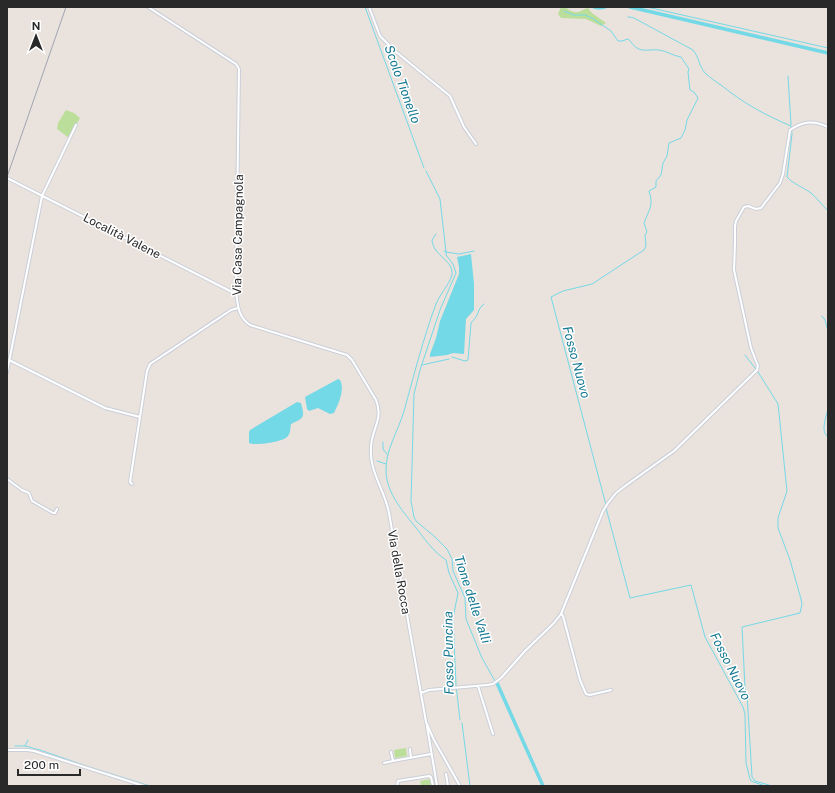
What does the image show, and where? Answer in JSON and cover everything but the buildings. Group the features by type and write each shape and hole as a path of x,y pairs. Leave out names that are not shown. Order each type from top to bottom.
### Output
{"street":[{"name":"Via Casa Campagnola","path":"148,7 236,64 239,69 236,292 238,308 242,318 250,325 337,351 347,355 352,360"},
{"path":"369,7 380,36 395,51 450,96 464,127 476,144"},
{"path":"421,693 429,690 493,684 507,672 561,614 603,511 616,493 674,451 756,372 758,369 751,348 734,274 735,226 744,207 748,206 756,209 761,208 782,178 788,136 791,130 813,122 820,123 828,127"},
{"path":"7,372 42,196 76,125"},
{"name":"Località Valene","path":"7,178 232,292 236,292"},
{"path":"132,484 130,482 130,477 147,371 150,364 231,310 238,308"},
{"path":"9,360 105,408 140,417"},
{"name":"Via della Rocca","path":"352,360 374,397 378,407 378,422 371,442 371,458 374,471 388,504 427,725 434,741 460,786"},
{"path":"7,479 22,490 29,493 34,502 53,513 58,509"},
{"path":"561,614 563,616 580,680 586,694 590,695 611,690"},
{"path":"478,686 492,734"},
{"path":"427,725 437,786"},
{"path":"430,745 430,741 434,741"},
{"path":"431,754 434,741"},
{"path":"384,763 424,756 431,754 434,748 439,749"},
{"path":"410,749 411,758"},
{"path":"7,750 34,751 144,786"},
{"path":"391,752 393,761"},
{"path":"446,774 448,786"},
{"path":"396,786 398,781 429,776 431,777 433,786"}],"green space":[{"path":"561,7 576,12 588,8 592,13 606,23 601,26 586,19 561,18 558,14"},
{"path":"66,110 74,113 80,118 69,138 57,129 58,123"},
{"path":"406,748 407,756 395,758 394,750"},
{"path":"430,779 432,786 421,786 420,781"}],"water":[{"path":"471,254 474,284 474,310 466,319 464,354 453,353 430,357 440,321 459,274 457,257"},
{"path":"338,379 340,380 342,392 334,413 330,414 318,408 309,411 307,409 305,397"},
{"path":"297,402 301,403 303,415 301,419 291,424 288,436 281,440 269,443 249,443 250,430"}],"waterway":[{"name":"Scolo Tionello","path":"365,7 424,168"},
{"path":"594,7 605,7"},
{"path":"630,7 828,53"},
{"path":"647,7 828,48"},
{"name":"Fosso Nuovo","path":"564,11 573,15 585,15 592,18 611,31 618,41 628,39 639,49 665,51 681,57 689,69 690,90 694,92 698,98 687,120 685,130 681,138 669,143 667,156 663,163 661,175 656,181 656,187 649,191 651,204 644,223 647,232 645,235 646,246 644,250 592,284 563,291 551,297 606,505"},
{"path":"628,17 634,18 693,50 706,74 754,108 791,126 792,134 787,177 792,182 811,193 828,211"},
{"path":"788,76 791,125"},
{"name":"Scolo Tionello","path":"426,171 440,199 446,252 459,254 474,251"},
{"name":"Fosso Puncina","path":"436,234 432,240 433,245 450,265 452,275 438,300 431,317 404,411 390,449 386,464 386,472 389,488 397,503 430,546 446,560 449,573 458,593 453,618 456,685 460,720"},
{"name":"Tione delle Valli","path":"444,251 453,264 456,273 440,310 420,370 414,394 411,501 416,521 447,549 452,559 453,571 465,598 466,619 482,658 495,681"},
{"name":"Tione delle Valli","path":"452,357 465,361 468,360 471,323 484,304"},
{"path":"822,316 825,320 828,331"},
{"path":"745,355 758,372 778,404 787,491 778,518 778,528 790,560 802,604 800,613 742,627 752,777 755,781 772,786"},
{"name":"Tione delle Valli","path":"422,365 449,359"},
{"path":"828,409 824,428 824,432 828,437"},
{"name":"Fosso Puncina","path":"383,442 383,449 387,454"},
{"name":"Fosso Puncina","path":"377,461 386,464"},
{"name":"Fosso Nuovo","path":"606,508 630,598 691,585 705,637 743,707 745,714 746,763 750,779 751,781 765,786"},
{"name":"Tione delle Valli","path":"497,683 543,786"},
{"name":"Fosso Puncina","path":"462,723 470,786"},
{"path":"28,740 25,746 150,786"},
{"path":"15,746 25,746"}],"railway":[{"path":"7,177 66,7"}]}
